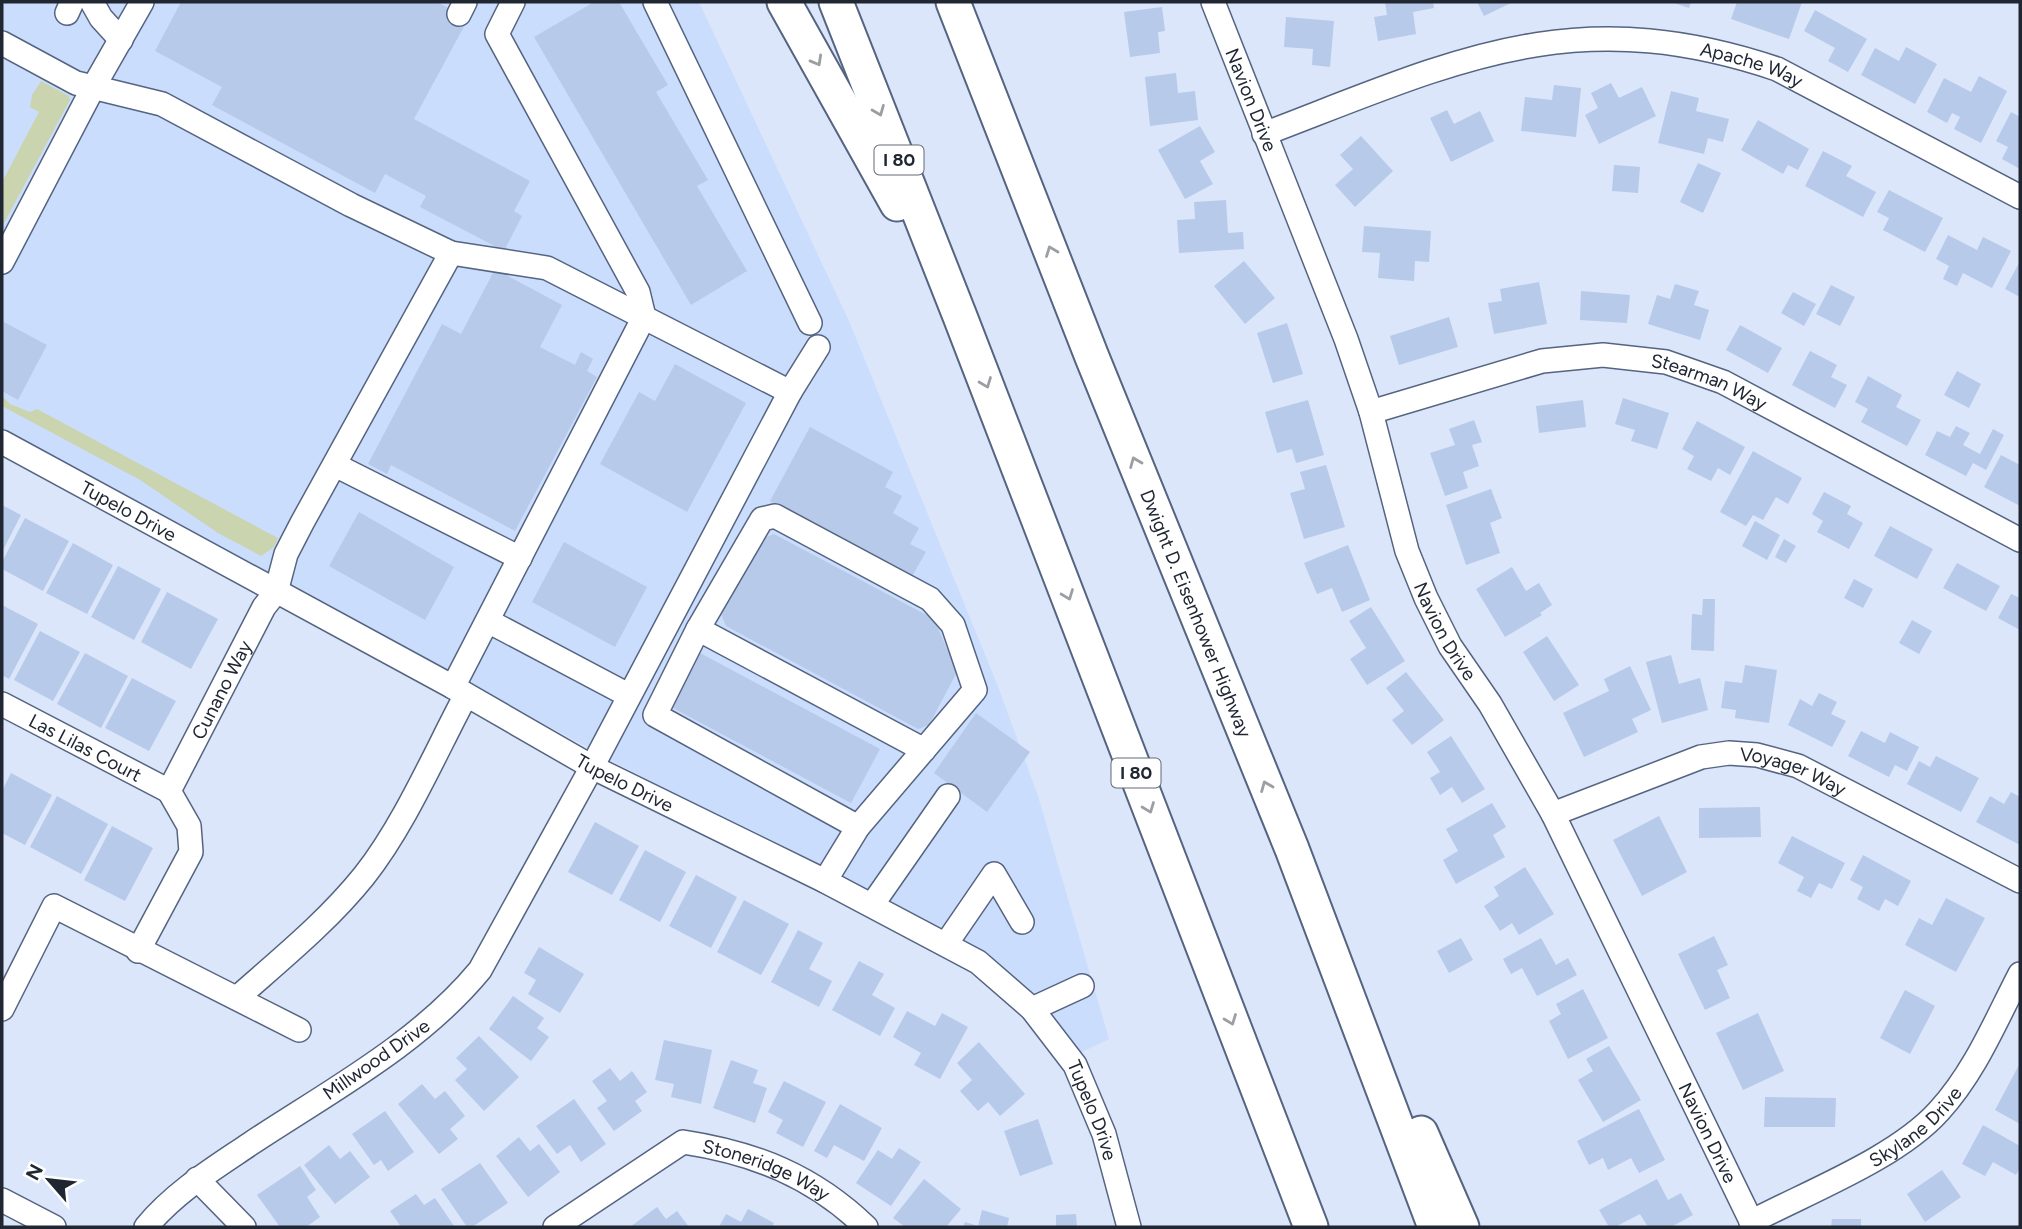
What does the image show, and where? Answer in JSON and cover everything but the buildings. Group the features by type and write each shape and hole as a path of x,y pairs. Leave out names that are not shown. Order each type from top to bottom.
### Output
{"highway":[{"path":"784,2 961,319"},
{"name":"I 80","path":"836,2 1311,1227"},
{"name":"Dwight D. Eisenhower Highway","path":"953,2 1292,849 1435,1227"},
{"path":"965,2 1009,145"},
{"path":"1292,849 1462,1227"}],"street":[{"path":"92,2 101,18 121,40"},
{"path":"2,262 94,86 142,2"},
{"path":"237,998 337,908 366,874 388,840 459,691 488,621 643,317 638,292 497,34 513,2"},
{"path":"655,2 810,323"},
{"name":"Navion Drive","path":"1213,2 1346,339 1371,412 1407,551 1426,598 1450,646 1490,704 1553,814 1753,1225"},
{"name":"Apache Way","path":"1264,134 1474,54 1517,42 1605,33 1649,35 1735,53 1777,69 2020,197"},
{"path":"2,43 76,83 162,104 351,205 451,253 547,268 790,392"},
{"name":"Cunano Way","path":"169,791 264,607 276,592 286,554 451,253"},
{"name":"Millwood Drive","path":"146,1227 197,1179 417,1033 461,993 496,944 790,392 818,347"},
{"name":"Stearman Way","path":"1371,412 1542,361 1603,355 1666,362 1723,382 2020,540"},
{"name":"Tupelo Drive","path":"2,442 459,691 592,767 825,881 978,962 1032,1009 1056,1036 1092,1100 1129,1227"},
{"path":"335,465 520,558"},
{"path":"655,715 698,629 762,519 775,516 930,599 953,625 975,690 858,827 825,881"},
{"path":"488,621 858,827"},
{"path":"698,629 924,750"},
{"name":"Las Lilas Court","path":"2,704 169,791"},
{"name":"Voyager Way","path":"1553,814 1701,757 1729,753 1757,755 1798,766 2020,881"},
{"path":"138,951 191,852 189,825 169,791"},
{"path":"872,905 948,796"},
{"path":"946,944 995,874 1022,922"},
{"path":"2,1009 54,906 138,951 299,1030"},
{"name":"Skylane Drive","path":"1753,1225 1890,1150 1938,1113 1973,1063 2020,974"},
{"path":"1032,1009 1082,986"},
{"name":"Stoneridge Way","path":"555,1227 683,1142 728,1149 784,1168 823,1190 866,1227"},
{"path":"197,1179 244,1227"},
{"path":"2,1200 54,1227"}],"shaded area":[{"path":"2,2 699,2 849,321 999,689 1038,796 1109,1039 1080,1053 979,952 614,762 2,429"}],"green space":[{"path":"41,81 69,96 70,100 2,227 2,182 39,112 30,107 32,95"},
{"path":"2,396 10,404 30,412 37,409 278,538 274,547 261,556 218,533 140,480 2,406"}]}
